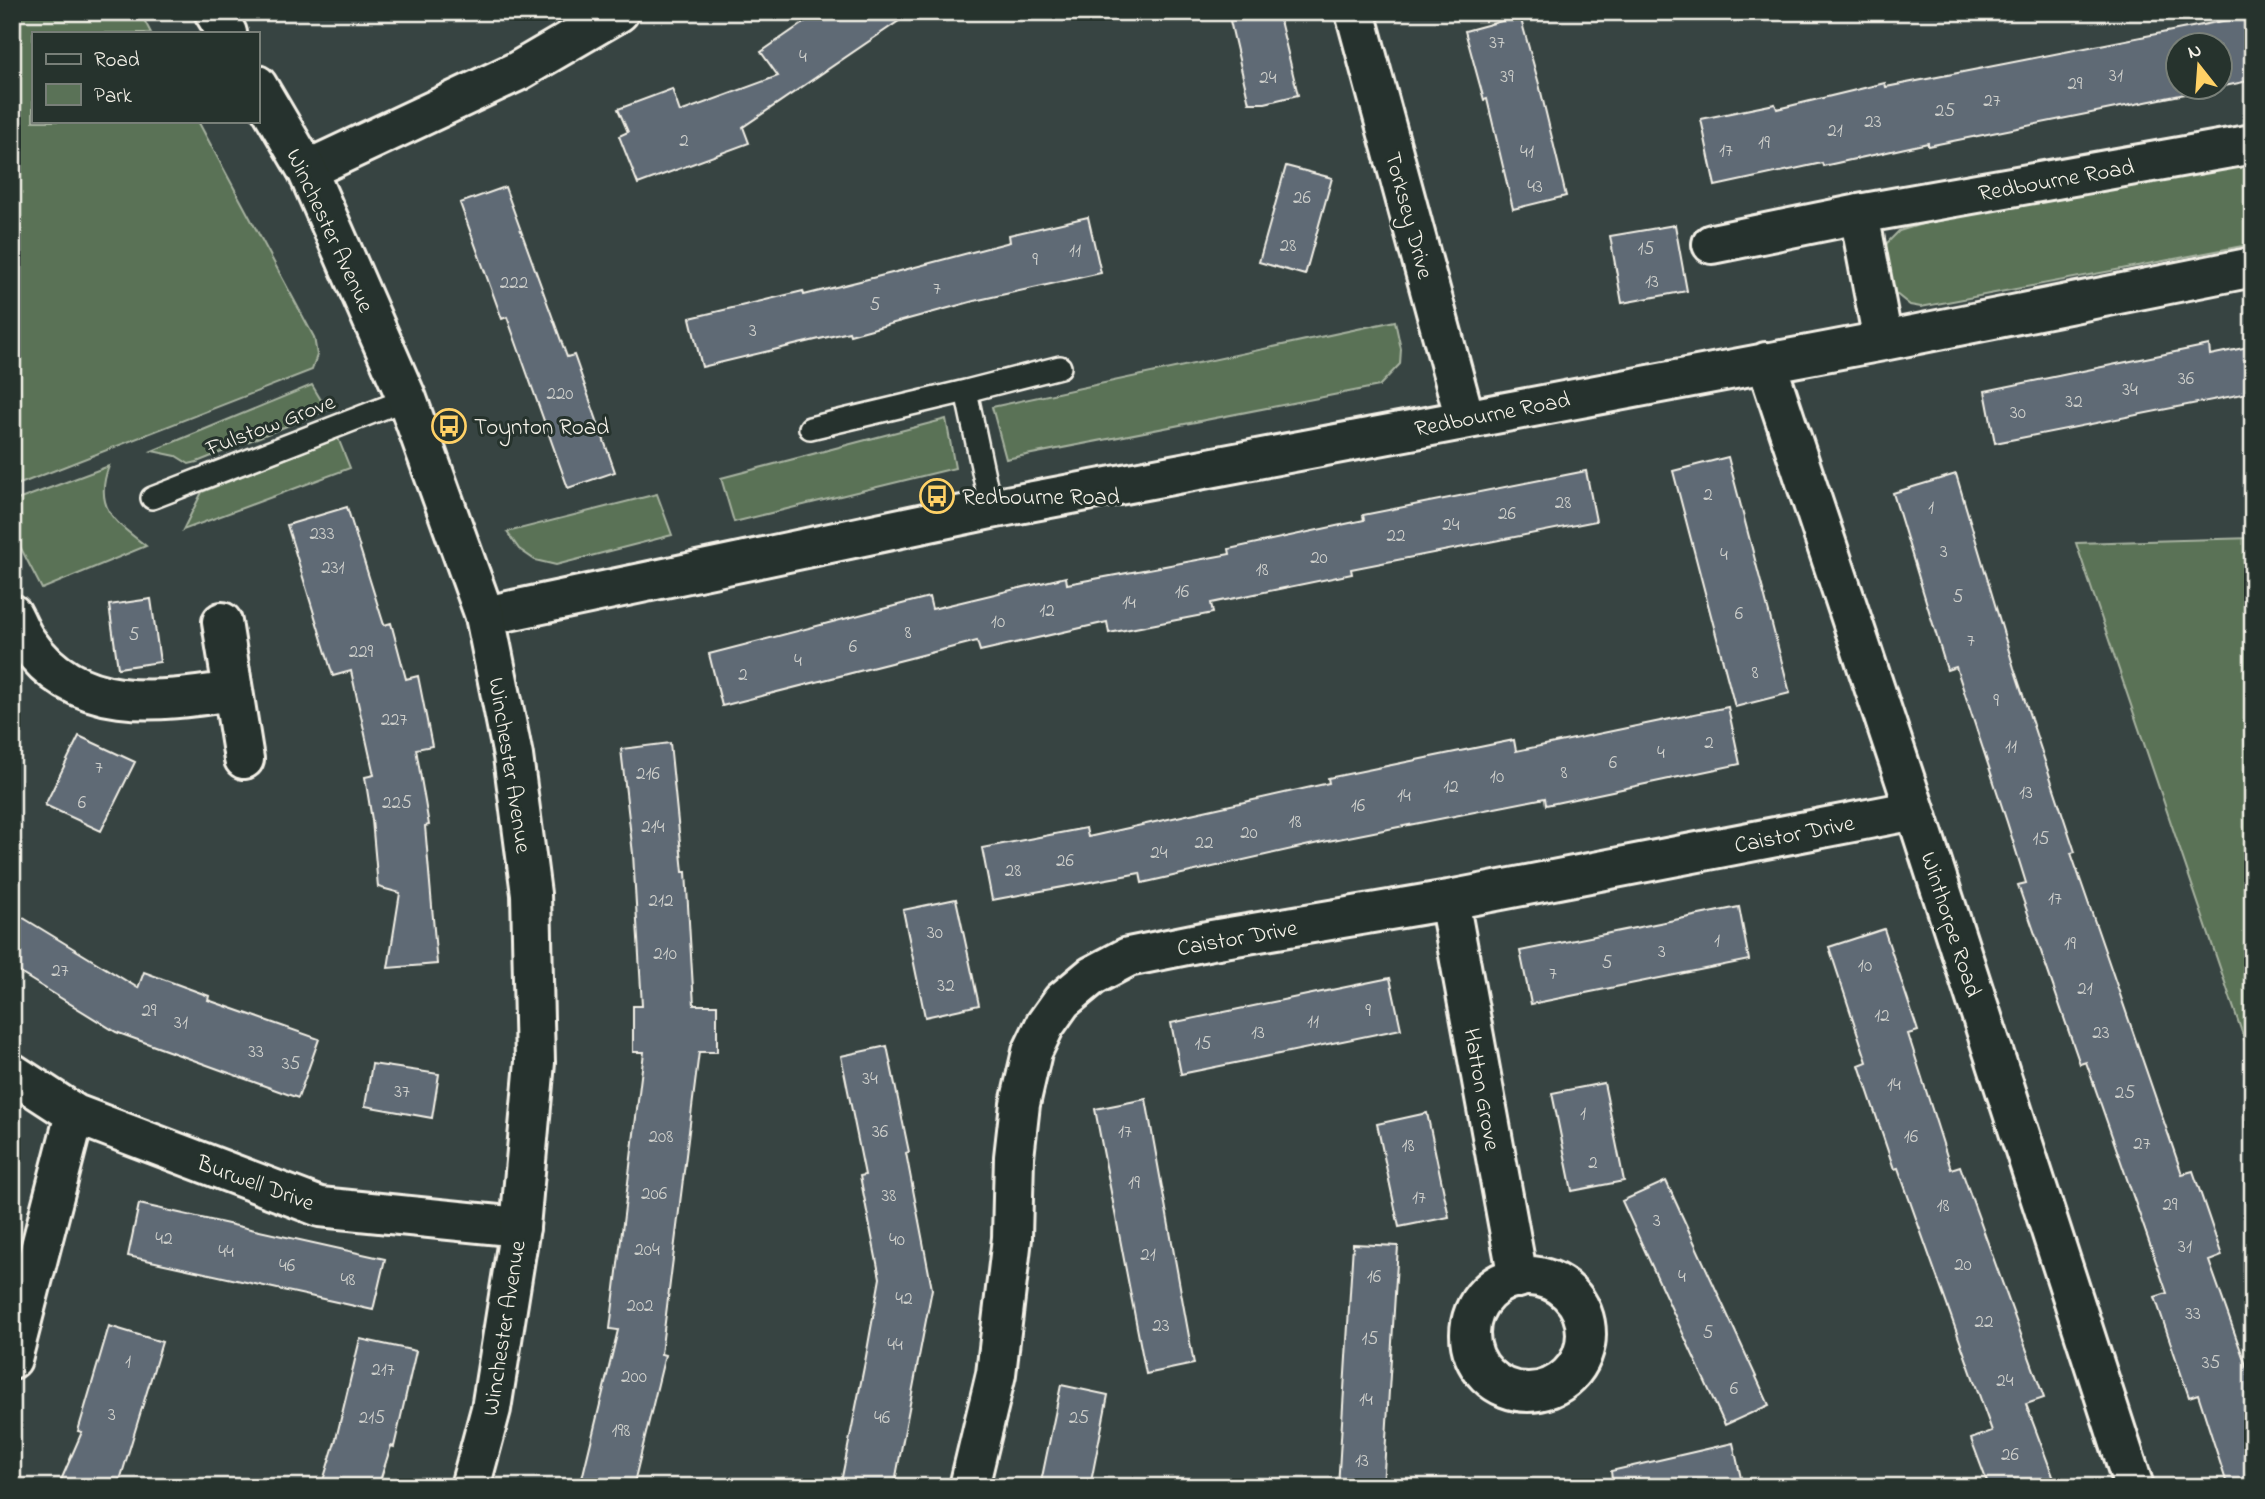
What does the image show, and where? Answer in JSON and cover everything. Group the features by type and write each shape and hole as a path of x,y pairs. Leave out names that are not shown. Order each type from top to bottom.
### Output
{"street":[{"path":"214,12 226,32"},
{"path":"307,170 519,71 619,12"},
{"name":"Torksey Drive","path":"1355,12 1465,419"},
{"name":"Winchester Avenue","path":"259,88 307,170 407,399 485,616 513,756 531,894 535,1062 520,1227 491,1409 470,1487"},
{"name":"Redbourne Road","path":"1712,244 1859,214 2253,144"},
{"path":"1859,214 1883,341"},
{"name":"Redbourne Road","path":"485,616 991,509 1883,341 2253,267"},
{"name":"Winthorpe Road","path":"1766,362 1915,810 2134,1487"},
{"path":"12,614 28,643 48,665 72,683 101,694 148,701 233,691"},
{"path":"222,622 244,759"},
{"name":"Caistor Drive","path":"969,1487 996,1374 1012,1238 1014,1157 1020,1104 1032,1052 1045,1025 1062,1001 1092,976 1128,957 1212,940 1449,900 1915,810"},
{"name":"Hatton Grove","path":"1449,900 1518,1278"},
{"name":"Burwell Drive","path":"12,1073 75,1114 320,1207 520,1227"},
{"path":"12,1359 75,1114"}],"lane":[{"path":"810,428 1060,367"},
{"path":"966,391 991,509"},
{"name":"Fulstow Grove","path":"152,498 407,399"}],"green space":[{"path":"12,12 140,12 150,32 32,32 32,122 199,122 314,337 317,355 312,370 12,487"},
{"path":"2253,160 2253,244 1921,307 1910,305 1890,289 1882,255 1887,243 1899,231 1932,221"},
{"path":"1395,321 1401,349 1400,364 1379,386 1006,459 992,407"},
{"path":"312,385 327,410 189,464 176,456 152,451"},
{"path":"946,419 955,468 734,522 721,478"},
{"path":"338,438 350,468 183,530 202,492"},
{"path":"109,466 104,493 110,513 146,546 42,589 12,531 12,502"},
{"path":"657,494 672,535 556,565 535,560 519,549 507,532"},
{"path":"2253,538 2253,1065 2076,543"}],"building":[{"path":"819,12 912,12 743,127 749,143 638,184 619,136 628,132 618,109 672,89 680,112 778,76 761,52"},
{"path":"1228,12 1278,12 1298,95 1265,103 1249,103"},
{"path":"2253,15 2253,80 2234,84 2234,32 2166,32"},
{"path":"1520,16 1566,196 1513,209 1487,99 1484,100 1465,31"},
{"path":"2164,32 2164,98 1715,186 1701,119 1775,104 1777,109 1885,83 1886,87"},
{"path":"1286,166 1332,178 1305,275 1259,262"},
{"path":"505,187 567,357 574,355 615,472 568,488 507,317 502,319 460,203"},
{"path":"1088,217 1101,273 974,301 850,335 849,332 702,367 690,318 803,291 804,295 900,271 1010,242 1009,235"},
{"path":"1675,225 1687,291 1622,303 1610,236"},
{"path":"2209,345 2210,355 2253,346 2253,392 1995,443 1985,391"},
{"path":"1728,457 1790,693 1735,707 1673,471"},
{"path":"1586,471 1596,521 1351,569 1352,574 1211,603 1213,613 1109,633 1107,622 980,651 977,641 722,706 709,654 929,597 932,609 1066,577 1067,584 1230,554 1229,549 1364,520 1363,515"},
{"path":"1956,474 2014,668 2075,852 2071,853 2182,1174 2193,1171 2222,1256 2209,1261 2253,1385 2253,1487 2228,1487 2198,1394 2189,1397 2155,1297 2167,1293 2086,1062 2080,1064 2018,885 2026,883 2007,822 1956,667 1947,670 1893,493"},
{"path":"347,507 384,625 391,623 406,679 418,676 432,746 416,749 429,825 425,826 437,964 388,968 400,893 378,887 365,777 374,775 351,671 333,676 287,525"},
{"path":"151,599 160,662 118,668 109,605"},
{"path":"1728,707 1740,764 1546,805 1545,798 1323,842 1142,883 1140,873 992,900 982,848 1086,828 1088,837 1329,783 1328,778 1514,740 1516,751"},
{"path":"79,736 135,762 101,831 45,805"},
{"path":"670,743 683,872 686,872 694,1005 717,1005 717,1052 699,1052 661,1354 665,1355 633,1487 580,1487 618,1330 610,1329 644,1052 633,1052 633,1006 642,1006 633,854 621,749"},
{"path":"956,899 979,1005 925,1017 903,910"},
{"path":"1739,907 1749,960 1531,1004 1520,951"},
{"path":"12,911 138,988 144,972 209,996 208,1000 319,1039 298,1098 116,1032 12,968"},
{"path":"1884,929 1918,1031 1908,1034 1951,1169 1960,1166 2044,1398 2026,1404 2057,1487 1989,1487 1971,1439 1992,1431 1898,1168 1894,1169 1859,1065 1867,1062 1829,947"},
{"path":"1390,978 1401,1029 1181,1074 1171,1023"},
{"path":"887,1046 909,1152 906,1153 932,1289 894,1487 840,1487 880,1278 860,1176 865,1175 841,1056"},
{"path":"372,1064 439,1074 432,1118 365,1106"},
{"path":"1604,1083 1624,1181 1572,1191 1552,1093"},
{"path":"1146,1099 1194,1364 1146,1374 1095,1109"},
{"path":"1427,1113 1449,1217 1399,1227 1377,1124"},
{"path":"1666,1181 1769,1405 1725,1425 1622,1201"},
{"path":"139,1204 385,1259 373,1310 128,1256"},
{"path":"1353,1244 1398,1246 1383,1487 1338,1487"},
{"path":"109,1326 162,1342 118,1487 58,1487 82,1432 78,1431"},
{"path":"360,1339 416,1351 394,1447 391,1446 378,1487 321,1487 336,1439"},
{"path":"1061,1385 1108,1395 1090,1487 1040,1487"},
{"path":"1733,1443 1743,1487 1613,1487 1611,1471"}],"place":[{"name":"Toynton Road","path":"449,426"},
{"name":"Redbourne Road","path":"937,496"}]}
